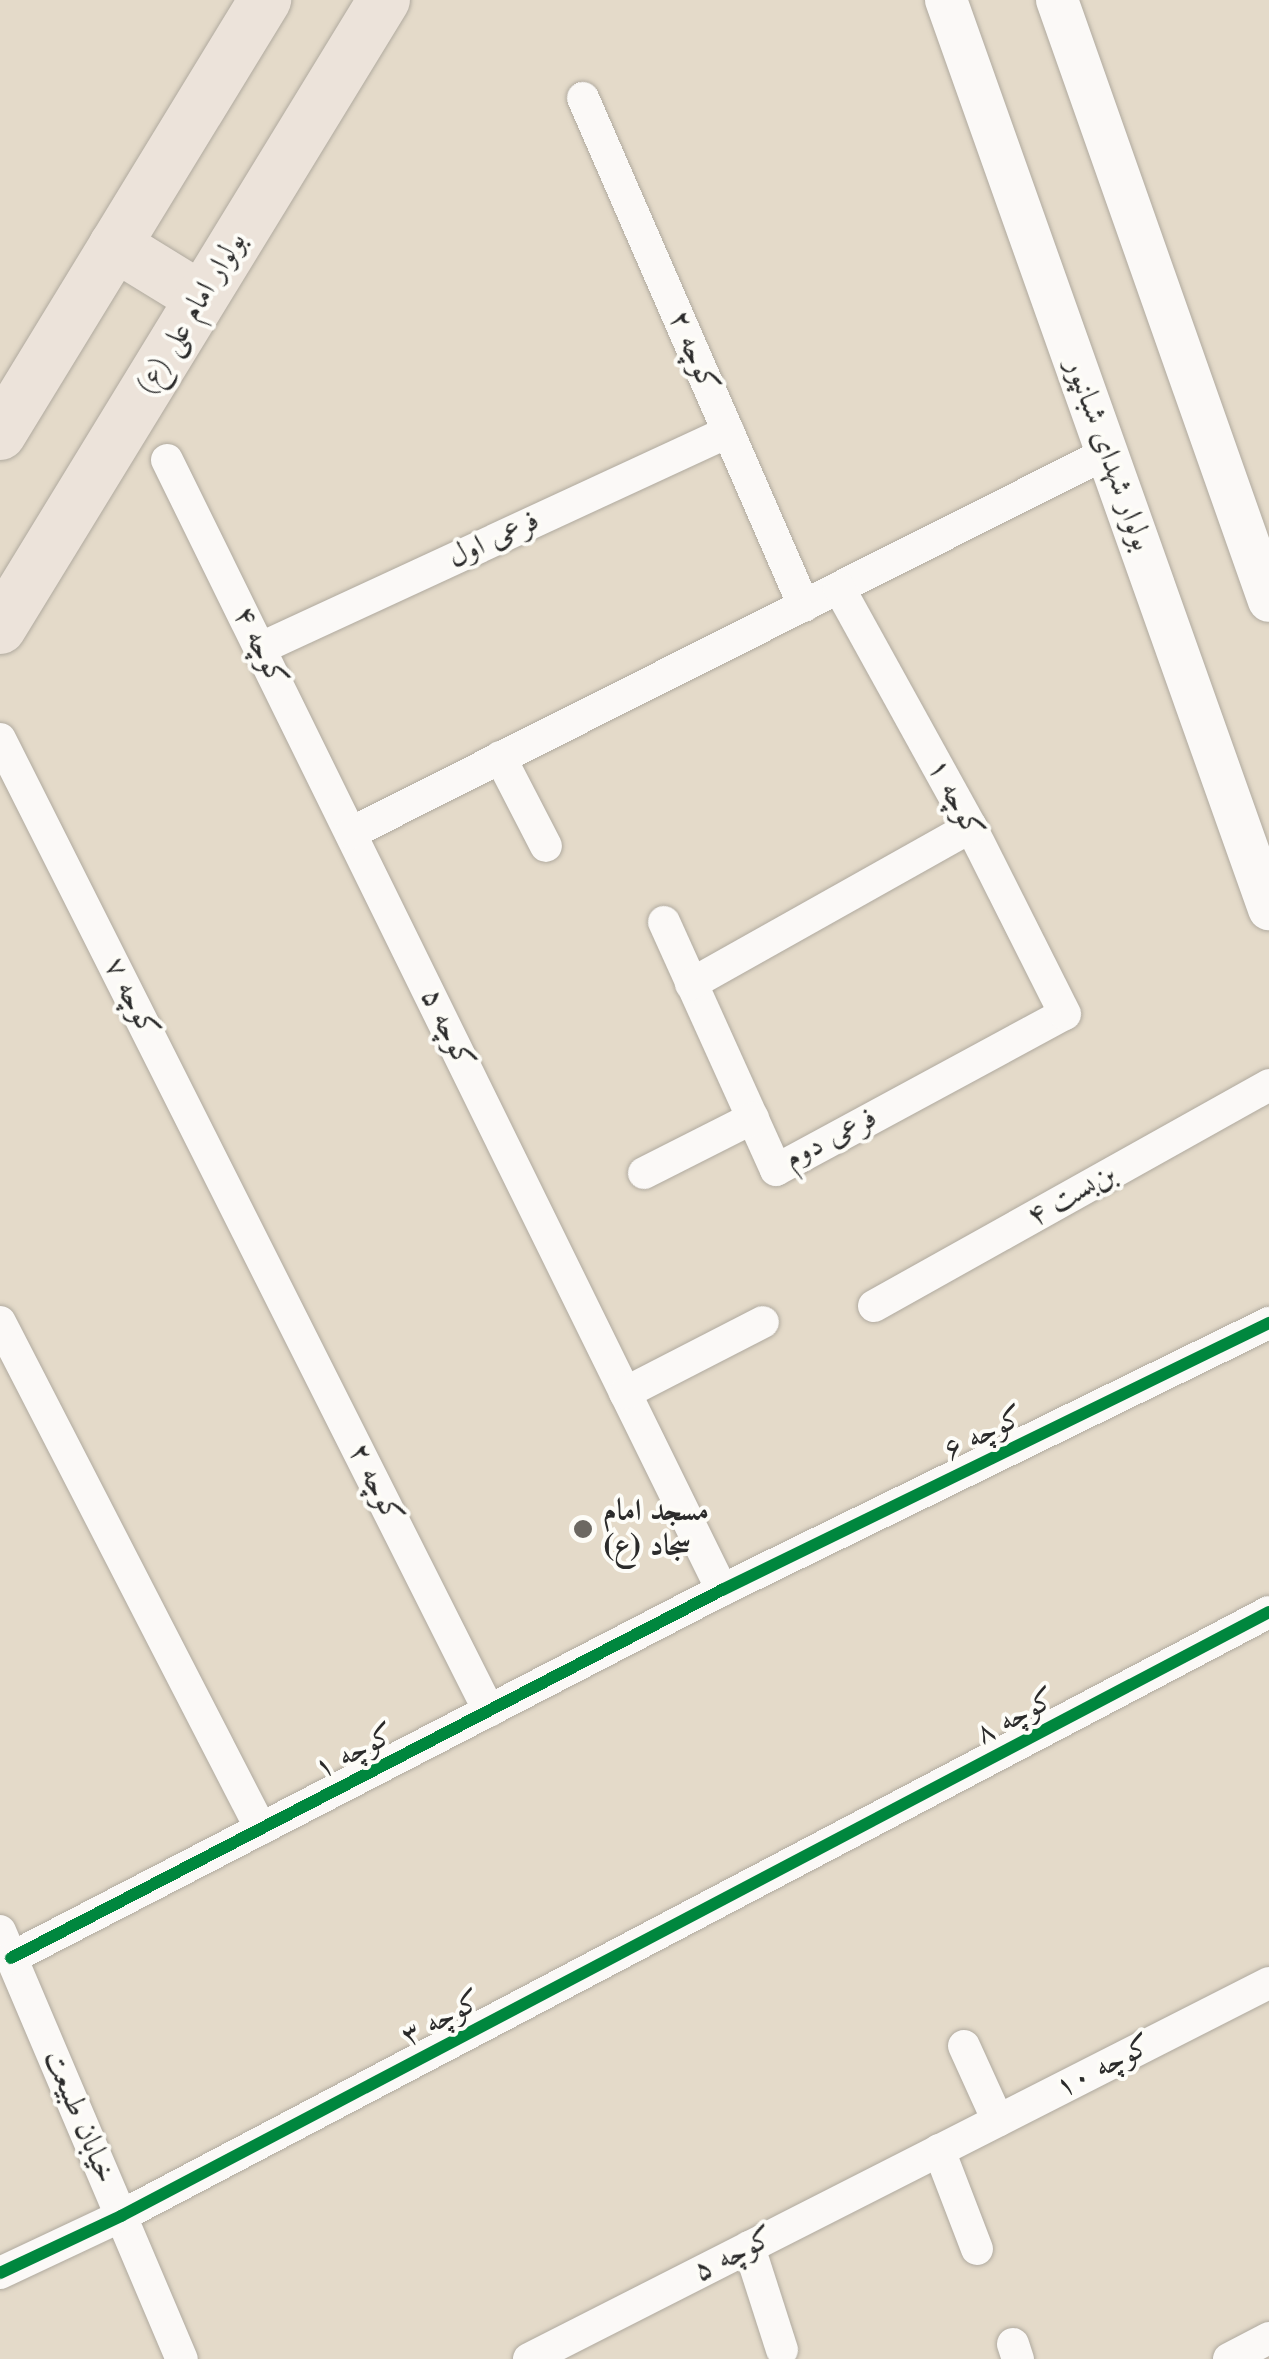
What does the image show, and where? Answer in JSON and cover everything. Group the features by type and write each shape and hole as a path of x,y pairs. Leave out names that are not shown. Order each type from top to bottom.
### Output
{"main road":[{"path":"0,434 265,0"},
{"name":"بولوار امام علی (ع)","path":"0,628 384,0"},
{"path":"114,245 202,298"}],"street":[{"name":"بولوار شهدای شبانپور","path":"946,0 1269,909"},
{"path":"1056,0 1269,601"},
{"name":"کوچه ۲","path":"582,98 804,606"},
{"name":"فرعی اول","path":"260,648 728,432"},
{"path":"351,833 1107,453"},
{"name":"کوچه ۴","path":"168,460 351,833"},
{"name":"کوچه ۱","path":"840,588 971,827 1065,1014"},
{"name":"کوچه ۷","path":"0,739 261,1257"},
{"path":"500,757 546,846"},
{"path":"692,984 971,827"},
{"name":"کوچه ۵","path":"351,833 625,1393"},
{"name":"فرعی دوم","path":"664,922 776,1170 1065,1014"},
{"name":"بن‌بست ۴","path":"874,1306 1269,1085"},
{"path":"644,1173 752,1118"},
{"name":"کوچه ۲","path":"261,1257 489,1710"},
{"path":"0,1322 260,1829"},
{"path":"722,1590 625,1393 763,1322"},
{"name":"کوچه ۶","path":"722,1590 1269,1323"},
{"name":"کوچه ۱","path":"3,1940 260,1829 722,1590"},
{"name":"کوچه ۸","path":"786,1866 1269,1612"},
{"name":"کوچه ۳","path":"121,2216 786,1866"},
{"name":"خیابان طبیعت","path":"3,1940 182,2359"},
{"name":"کوچه ۱۰","path":"939,2150 1269,1983"},
{"path":"964,2046 998,2121"},
{"path":"939,2150 978,2249"},
{"name":"کوچه ۵","path":"530,2359 939,2150"},
{"path":"0,2272 121,2216"},
{"path":"749,2247 782,2350"},
{"path":"1229,2359 1269,2338"}],"cycle path":[{"path":"11,1958 722,1590 1269,1323"},
{"path":"0,2273 121,2216 1269,1612"}],"place":[{"name":"مسجد امام سجاد (ع)","path":"583,1529"}]}
